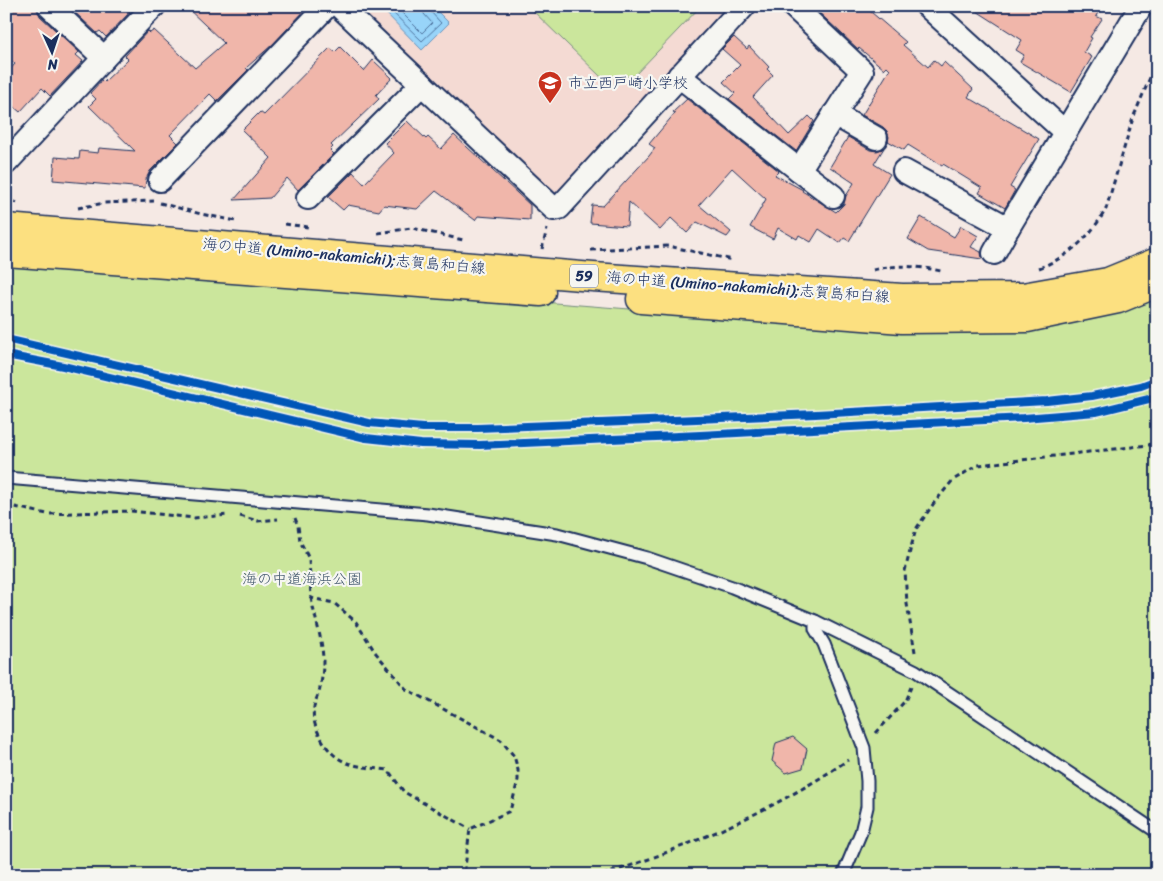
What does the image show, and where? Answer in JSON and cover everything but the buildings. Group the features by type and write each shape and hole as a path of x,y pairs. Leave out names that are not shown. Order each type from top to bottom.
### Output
{"main road":[{"name":"海の中道 (Umino-nakamichi);志賀島和白線","path":"6,228 593,277 902,298 1023,297 1108,282 1157,262"},
{"name":"海の中道 (Umino-nakamichi);志賀島和白線","path":"6,252 902,319 1027,318 1118,299 1157,283"}],"street":[{"path":"49,6 104,58"},
{"path":"6,163 154,6"},
{"path":"160,180 328,6"},
{"path":"339,6 554,209 559,208 744,6"},
{"path":"793,6 862,72 799,170"},
{"path":"927,6 1065,132"},
{"path":"994,253 1141,6"},
{"path":"679,76 833,196"},
{"path":"308,198 422,84"},
{"path":"834,114 876,138"},
{"path":"904,171 1008,228"}],"lane":[{"path":"6,478 428,514 557,534 647,558 732,587 815,621 916,671 1157,832"},
{"path":"815,621 815,629 824,644 864,748 867,807 861,832 843,875"}],"path":[{"path":"1030,271 1054,262 1082,242 1099,221 1106,209 1133,118 1157,61"},
{"path":"6,198 20,204"},
{"path":"76,208 153,201 201,214 239,221"},
{"path":"276,224 311,228"},
{"path":"373,234 412,228 464,240"},
{"path":"587,251 668,246 741,262"},
{"path":"534,250 550,250"},
{"path":"868,271 916,266 944,272"},
{"path":"603,875 651,859 726,828 820,779 864,748 905,701 915,680 916,671 905,571 916,529 952,480 978,465 1157,444"},
{"path":"6,505 47,514 131,511 194,518 235,514 258,521 295,518 300,541 309,558 311,598 322,646 323,662 320,688 314,707 314,722 324,743 332,755 342,761 359,766 388,770 404,792 470,829"},
{"path":"311,598 334,603 356,622 375,652 406,688 501,740 514,756 518,770 518,780 510,811 470,829"},
{"path":"464,875 470,829"}],"shaded area":[{"name":"市立西戸崎小学校","path":"350,6 734,6 557,202"}],"green space":[{"path":"528,6 701,6 634,76 601,77"},
{"name":"海の中道海浜公園","path":"6,259 916,332 1157,297 1157,875 6,875"}],"water":[{"path":"379,6 432,6 449,23 422,50"}],"cycle path":[{"path":"6,339 369,423 423,428 478,428 816,414 1047,401 1092,396 1141,386 1157,380"},
{"path":"6,355 63,366 366,438 421,444 480,445 1024,418 1096,412 1157,397"}],"place":[{"name":"市立西戸崎小学校","path":"550,104"}]}
